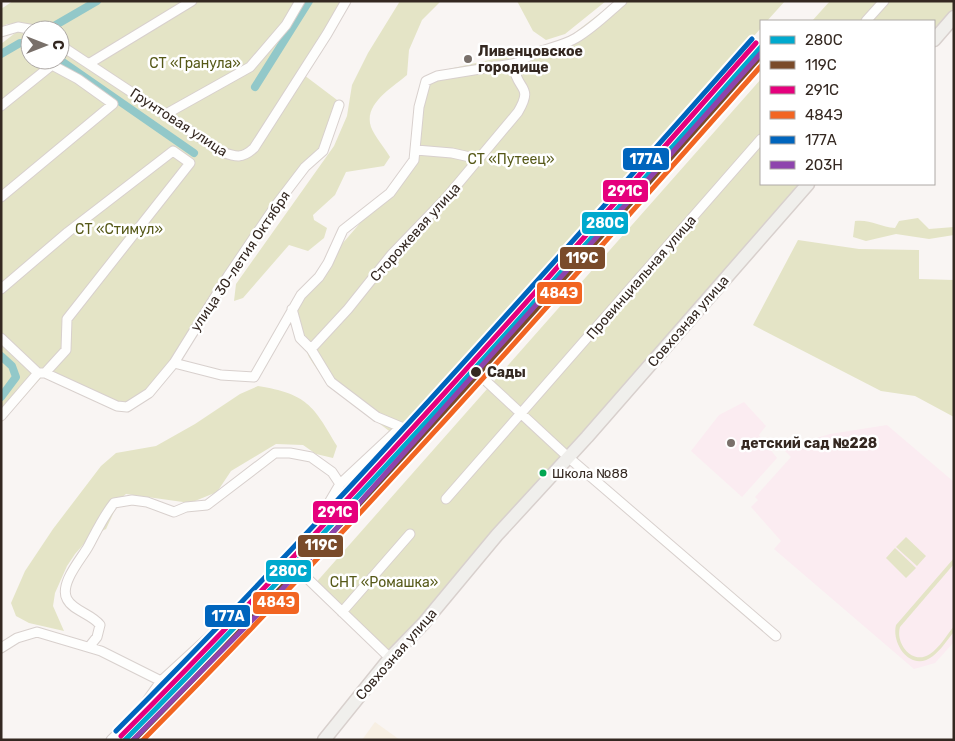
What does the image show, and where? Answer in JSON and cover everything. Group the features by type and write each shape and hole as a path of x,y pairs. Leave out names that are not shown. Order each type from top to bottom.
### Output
{"street":[{"path":"90,63 192,1"},
{"path":"166,114 250,67 286,25 300,1"},
{"name":"Грунтовая улица","path":"70,51 222,152 237,158 246,155 254,148 322,43 346,1"},
{"path":"867,20 884,1"},
{"path":"174,363 221,375 254,377 292,308 328,263 343,230 390,193 414,160 419,107 426,81 437,76 518,63 533,53 559,47 576,38 618,2"},
{"path":"935,39 954,17"},
{"path":"1,32 20,27"},
{"name":"Сторожевая улица","path":"311,349 479,159 518,112 526,98 525,89 515,72 514,67 518,63"},
{"path":"1,106 52,66 78,79 113,104 1,197"},
{"name":"улица 30-летия Октября","path":"42,373 118,406 127,407 153,390 174,363 228,276 276,205 305,167 323,151 339,105"},
{"name":"Провинциальная улица","path":"446,499 760,140"},
{"path":"416,150 452,153 479,159"},
{"path":"1,289 68,232 173,151 190,163 66,319 66,350 1,416"},
{"name":"Совхозная улица","path":"324,740 390,658 423,624 497,535 807,185"},
{"path":"111,740 137,716 160,681 267,584 306,542 320,522 340,484 401,427 377,417 331,382 311,349 300,338 292,308"},
{"path":"1,338 42,373"},
{"path":"486,382 568,457 776,636"},
{"path":"89,647 97,637 100,625 95,618 68,602 65,594 73,568 87,549 104,516 114,503 132,500 147,502 174,512 186,507 207,505 275,453 311,456 332,472 340,484"},
{"path":"342,612 410,534"},
{"path":"308,580 390,658"},
{"path":"1,648 17,638 37,632 102,651 160,681"}],"shaded area":[{"name":"детский сад №228","path":"744,402 766,426 759,435 777,458 742,497 691,451 719,415"},
{"path":"887,425 954,482 954,642 935,663 914,669 774,549 781,541 751,507 758,500 755,497 791,457 785,451 790,446 830,434"},
{"path":"375,722 400,740 362,740"}],"green space":[{"name":"СТ «Стимул»","path":"13,1 348,1 304,75 341,103 323,148 250,246 198,328 140,401 124,407 50,378 41,378 1,423 1,44 20,29 20,70 70,70 70,20 20,20 20,23 7,24 1,27 1,9"},
{"path":"400,1 441,1 422,20 409,50 407,75 381,97 371,111 371,127 390,157 384,166 346,172 335,195 313,215 314,220 327,228 324,238 308,251 289,245 243,298 234,301 236,284 334,146 347,116 352,85 368,53"},
{"path":"517,1 606,1 565,34 546,40 533,31"},
{"name":"СТ «Путеец»","path":"616,1 785,1 768,20 760,20 760,29 397,437 337,390 317,369 304,345 296,305 316,287 336,251 411,164 416,100 424,80 435,72 548,47 569,37"},
{"path":"830,1 954,1 954,8 935,30 935,20 813,20"},
{"name":"СНТ «Ромашка»","path":"760,80 760,185 799,185 388,656 313,586"},
{"path":"918,218 929,229 954,227 954,235 929,239 896,234 866,241 853,237 855,221 865,221 895,228 899,221"},
{"path":"798,240 859,249 919,250 919,279 954,280 954,417 915,396 881,391 753,325"},
{"path":"258,386 288,393 307,404 321,420 337,446 333,458 316,454 303,445 276,444 231,471 217,492 190,503 126,494 120,499 106,529 90,537 67,566 55,593 53,606 64,631 29,623 16,616 11,603 25,571 53,529 101,466 116,453 156,446 195,424 240,394"},
{"path":"906,537 926,556 917,566 896,547"},
{"path":"895,548 916,568 906,578 886,558"},
{"path":"954,558 954,564 900,627 899,633 900,640 906,651 911,655 923,657 930,654 940,645 954,626 954,632 933,656 918,661 911,659 900,648 895,633 896,625"}],"waterway":[{"path":"64,20 97,1"},
{"path":"255,87 309,1"},
{"path":"1,54 20,43"},
{"path":"70,67 194,153"},
{"path":"1,356 12,366 16,377 1,397"}],"transit line":[{"name":"177А","path":"116,731 360,476 518,303 752,39"},
{"name":"291С","path":"121,736 284,567 444,394 756,43"},
{"name":"280С","path":"125,740 369,485 527,311 760,48"},
{"name":"203Н","path":"133,740 277,595 760,54"},
{"name":"119С","path":"134,740 374,488 760,57"},
{"name":"484Э","path":"143,740 380,491 760,67"}],"place":[{"name":"Ливенцовское городище","path":"468,59"},
{"name":"Сады","path":"476,372"},
{"name":"детский сад №228","path":"731,443"},
{"name":"Школа №88","path":"543,473"}],"park label":[{"name":"СТ «Гранула»","path":"195,63"}]}
